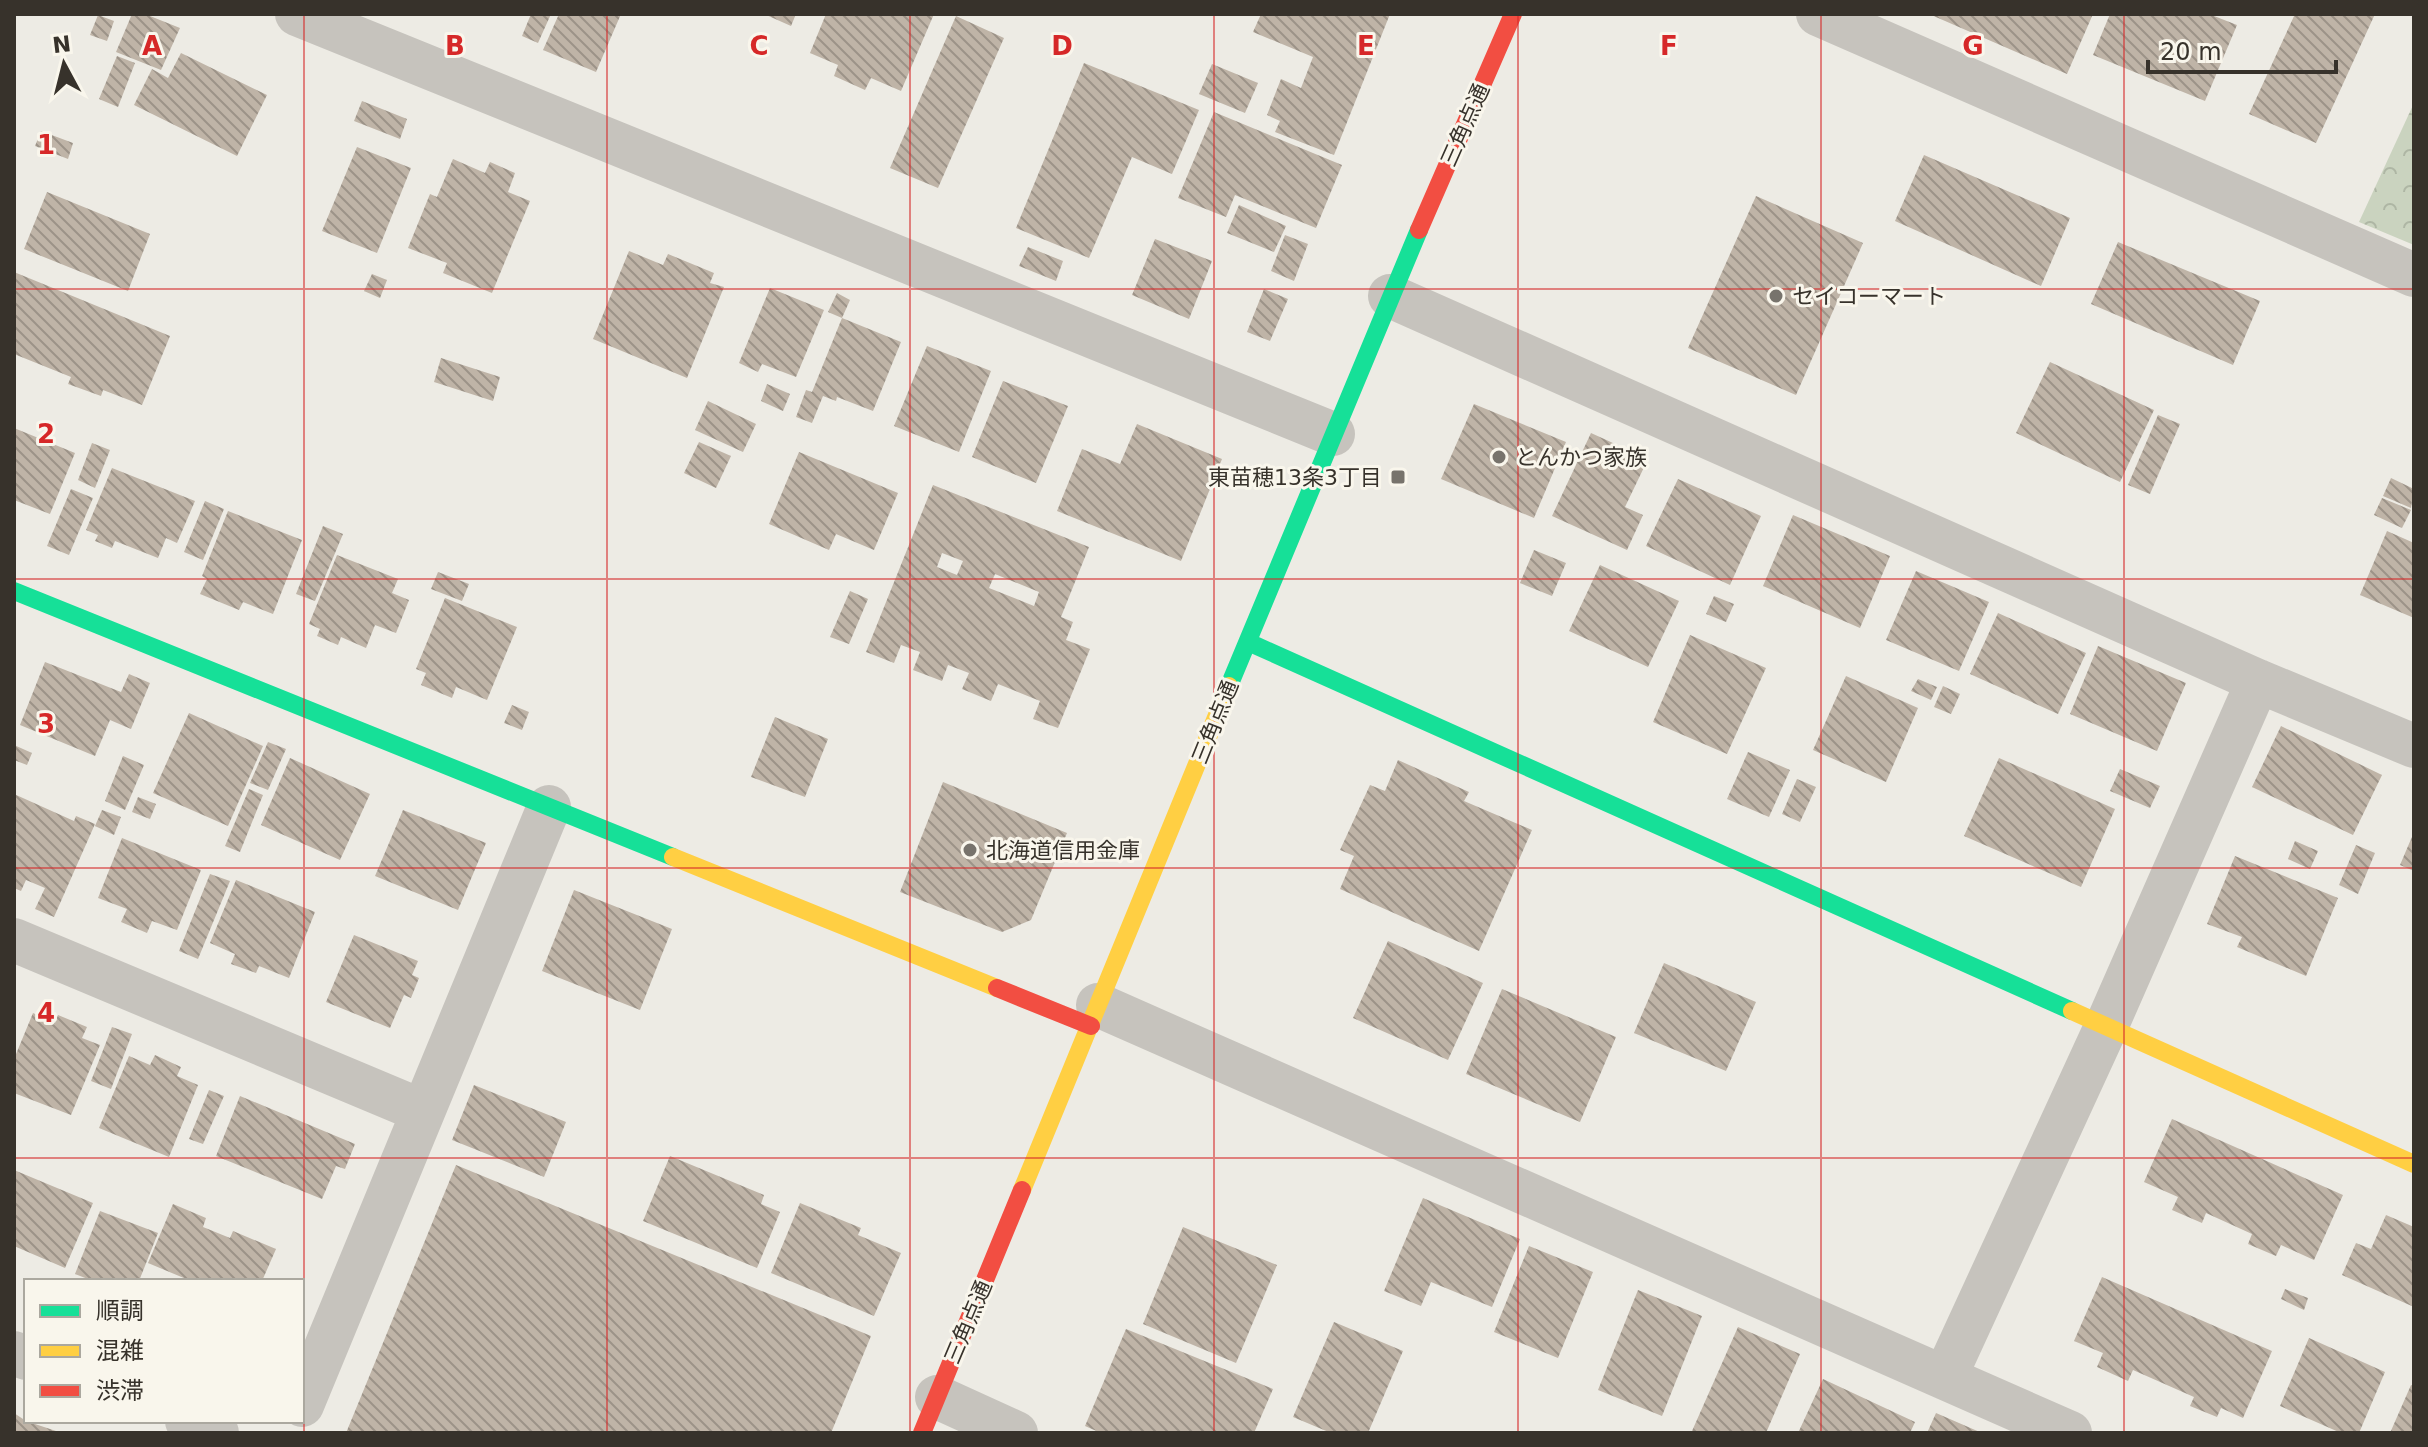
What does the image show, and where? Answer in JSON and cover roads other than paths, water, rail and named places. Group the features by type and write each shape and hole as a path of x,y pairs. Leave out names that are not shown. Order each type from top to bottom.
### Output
{"street":[{"path":"297,14 355,25 1333,434"},
{"name":"三角点通","path":"930,1415 1390,296 1513,14"},
{"path":"1818,14 2414,275"},
{"path":"1390,296 2258,681 2414,746"},
{"path":"16,599 1094,1016 2070,1433"},
{"path":"1248,642 2414,1164"},
{"path":"1945,1377 2106,1027 2258,681"},
{"path":"304,1400 549,807"},
{"path":"14,940 422,1111"},
{"path":"930,1415 1016,1433"},
{"path":"192,1423 217,1433"}],"place":[{"name":"セイコーマート","path":"1776,296"},
{"name":"とんかつ家族","path":"1499,457"},
{"name":"東苗穂13条3丁目","path":"1398,477"},
{"name":"北海道信用金庫","path":"970,850"}]}
